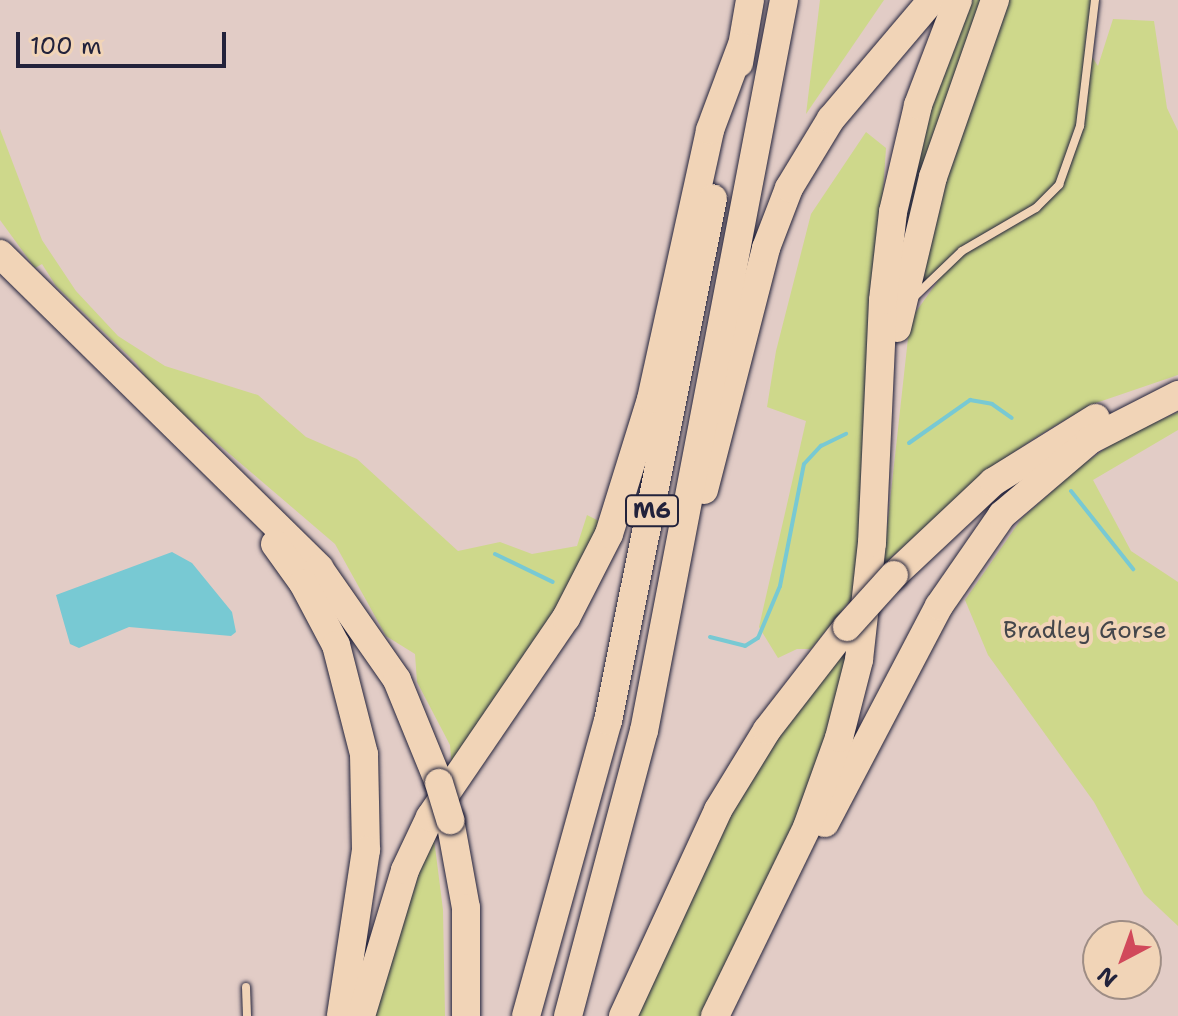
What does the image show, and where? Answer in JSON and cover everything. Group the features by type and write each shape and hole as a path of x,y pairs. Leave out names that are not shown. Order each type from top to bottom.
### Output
{"highway":[{"name":"M6","path":"526,1016 608,721 750,0"},
{"name":"M6","path":"568,1016 644,731 784,0"},
{"path":"683,538 717,452 766,248 789,188 831,119 932,0"},
{"path":"715,1016 807,827 839,738 863,631 876,470 883,300 893,212 918,105 958,0"},
{"path":"876,470 901,305 933,177 995,0"},
{"path":"361,1016 392,908 423,830 452,779 566,618 609,534 651,399 710,130 741,47"},
{"path":"0,254 300,547 366,630 409,704 450,820 466,908 466,1016"},
{"path":"623,1016 718,810 775,719 847,627 955,513 1030,455 1095,419 1178,386"},
{"path":"743,961 798,872 939,606 985,536 1057,464 1114,426 1178,395"},
{"path":"179,429 288,561 320,613 347,671 360,727 368,800 356,931 341,1016"}],"lane":[{"path":"901,305 973,242 1036,208 1059,185 1082,111 1095,0"},
{"path":"246,987 247,1016"}],"green space":[{"path":"820,0 884,0 806,114"},
{"path":"973,0 987,0 902,253 921,123"},
{"path":"1008,0 1092,0 1085,46 1098,66 1113,19 1154,21 1167,108 1178,131 1178,375 1090,405 1038,436 989,469 883,565 910,320 938,281 921,288 936,211"},
{"path":"0,129 42,240 76,291 118,336 165,366 258,395 306,437 357,459 458,551 500,542 532,554 577,546 587,515 605,524 588,565 452,771 450,745 417,682 415,654 386,636 335,544 155,390 136,363 56,286 42,264 35,268 0,220"},
{"path":"866,132 886,148 857,592 811,649 797,649 778,658 759,627 806,421 767,407 776,351 811,214"},
{"name":"Bradley Gorse","path":"1178,412 1178,430 1093,480 1131,551 1178,582 1178,926 1144,894 1094,802 988,655 965,600 1022,518 1083,464 1119,439"},
{"path":"854,639 817,780 705,1016 637,1016 737,798 809,691"},
{"path":"433,831 443,910 445,1016 372,1016"}],"water":[{"path":"172,552 192,563 232,612 236,632 231,636 129,627 79,648 70,644 56,595"}],"waterway":[{"path":"909,443 970,400 992,404 1012,418"},
{"path":"710,637 745,646 758,638 780,586 804,464 821,446 846,434"},
{"path":"1071,491 1133,569"},
{"path":"495,554 553,582"}]}
